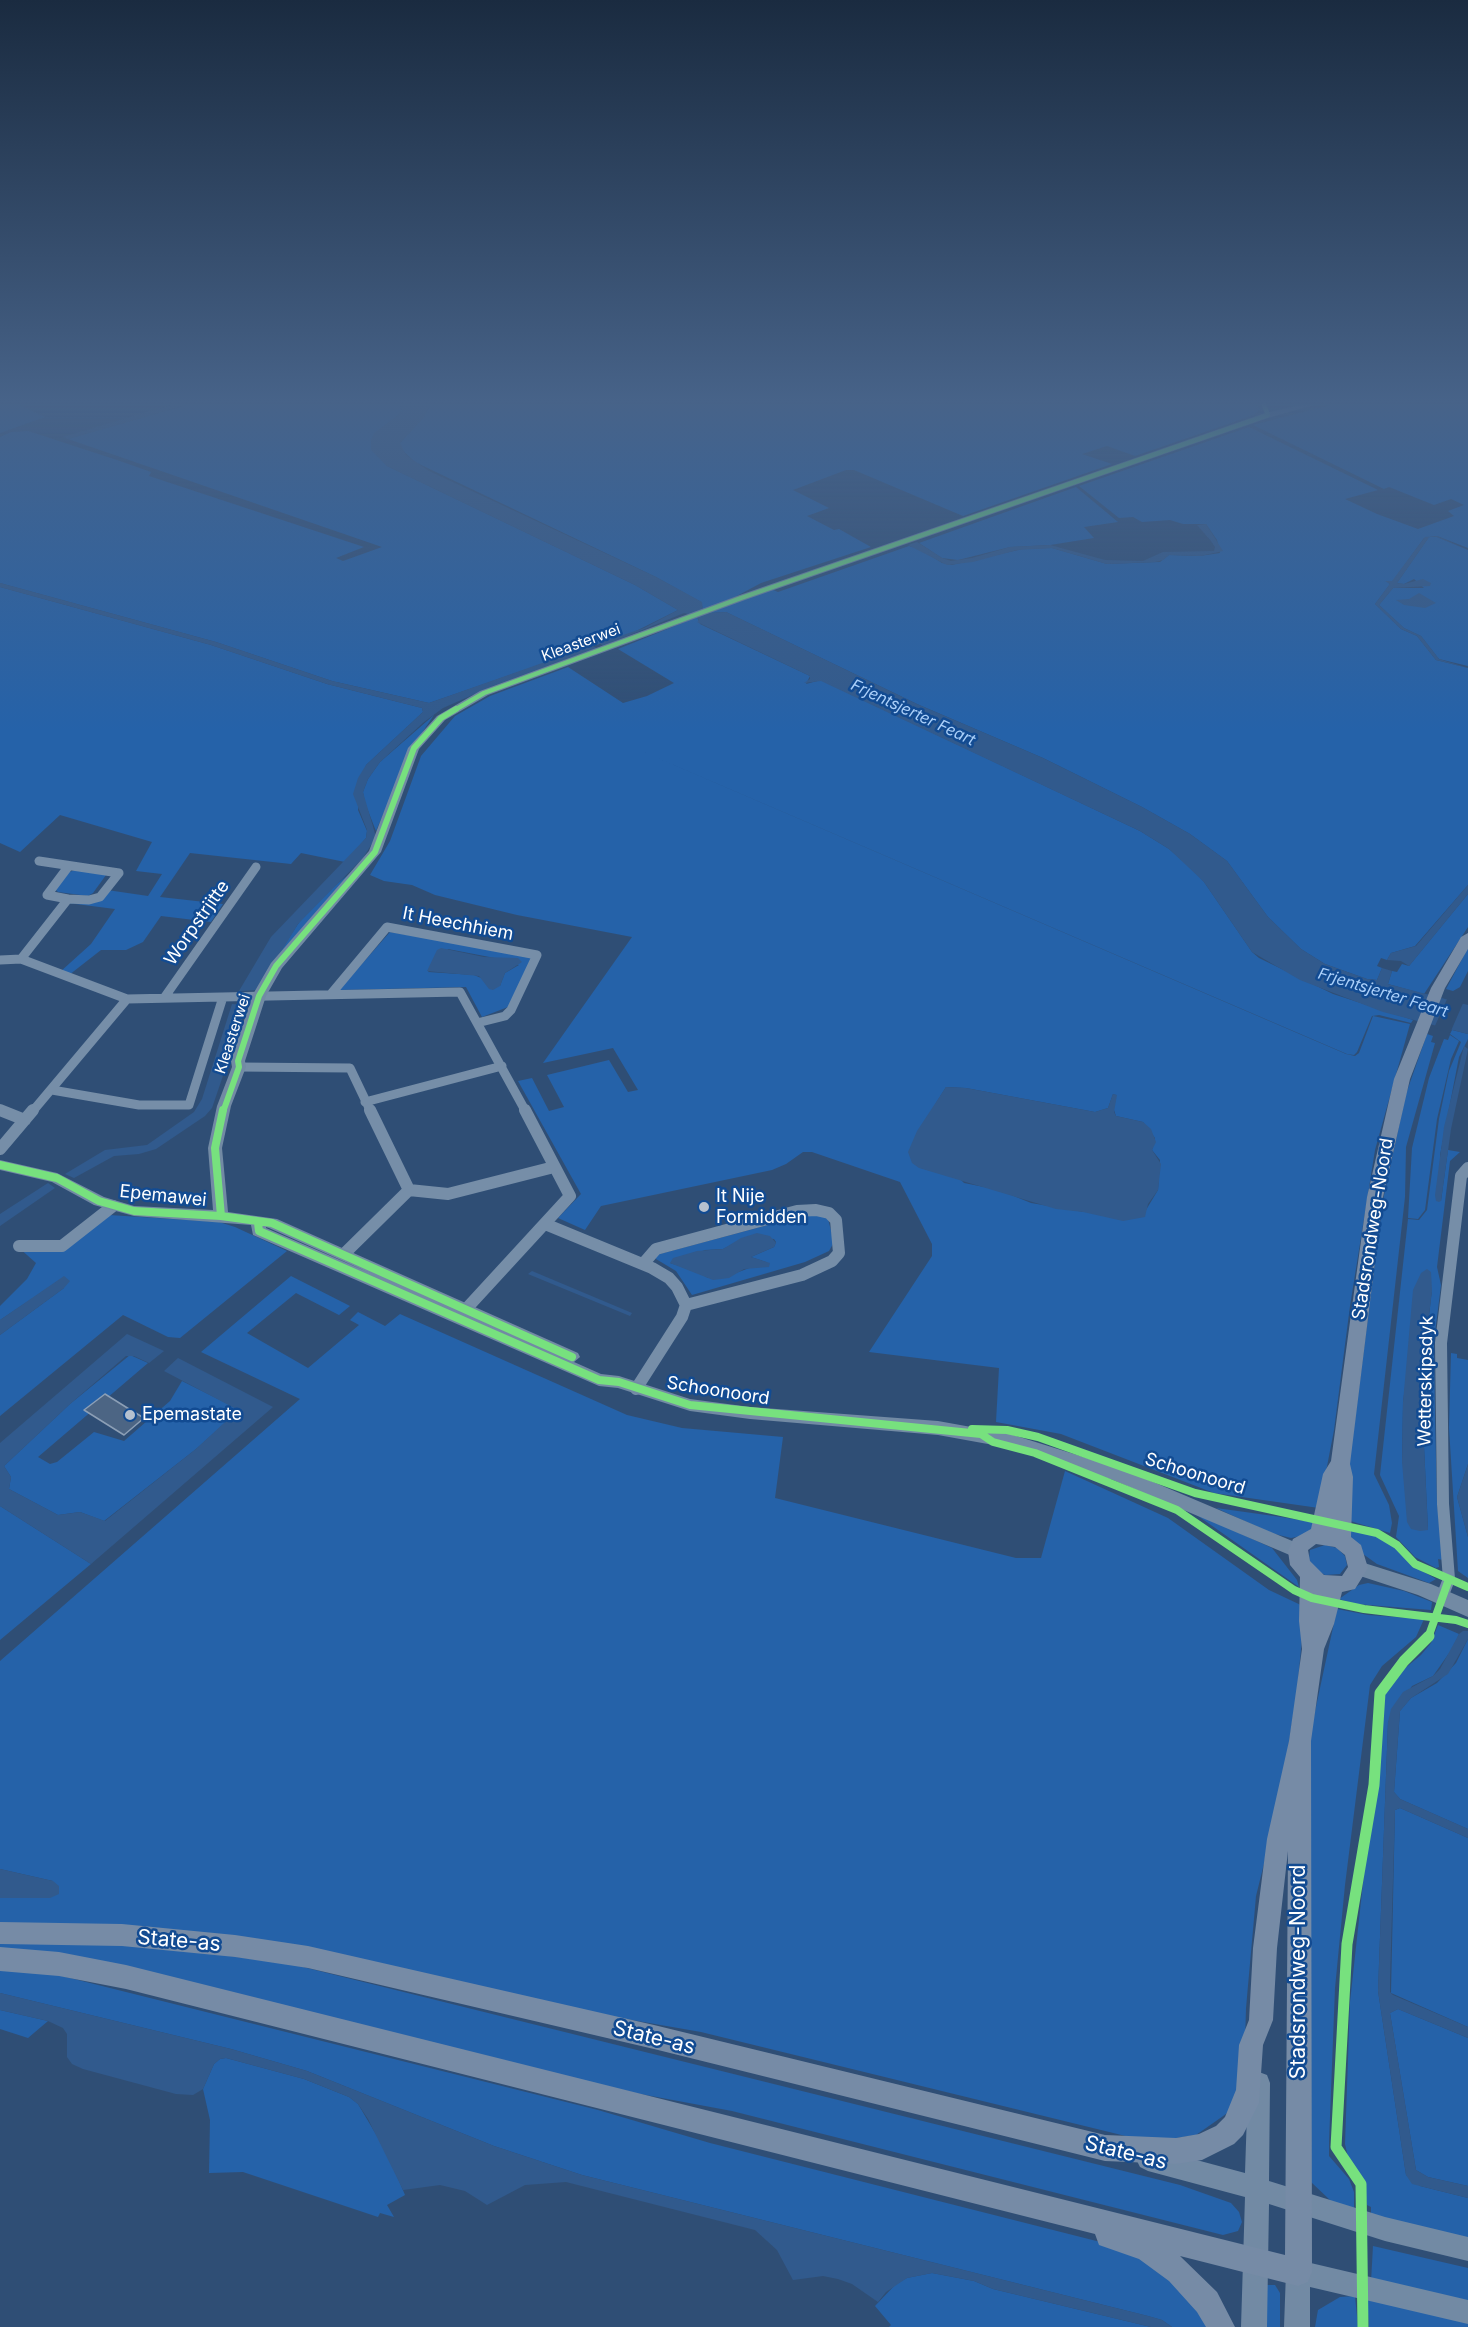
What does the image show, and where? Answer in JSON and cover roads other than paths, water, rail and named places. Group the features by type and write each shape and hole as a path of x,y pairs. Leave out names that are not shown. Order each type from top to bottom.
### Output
{"main road":[{"name":"Stadsrondweg-Noord","path":"1341,1540 1343,1477 1340,1464 1375,1197 1402,1079 1419,1031 1438,988 1468,937"},
{"name":"Stadsrondweg-Noord","path":"1320,1536 1333,1474 1340,1464"},
{"path":"1320,1536 1341,1540 1354,1551 1358,1568 1348,1583 1334,1585 1318,1582 1310,1577 1300,1565 1298,1551 1305,1541 1320,1536"},
{"name":"Stadsrondweg-Noord","path":"1310,1577 1309,1621 1313,1649"},
{"name":"Stadsrondweg-Noord","path":"1260,2020 1265,1948 1278,1839 1300,1741 1313,1649 1324,1624 1334,1585"},
{"name":"Stadsrondweg-Noord","path":"1298,2272 1300,1741"},
{"name":"State-as","path":"0,1933 154,1938 255,1949 339,1962 1105,2148"},
{"path":"0,1959 59,1964 126,1977 1298,2272"},
{"path":"1105,2148 1190,2150 1202,2147 1225,2135 1234,2126 1246,2103 1251,2045 1260,2020"},
{"path":"1022,2202 1056,2222 1128,2241 1163,2259 1194,2286 1221,2327"}],"street":[{"name":"Kleasterwei","path":"221,1216 215,1148 224,1106 239,1067 238,1061 259,996 276,966 375,852 414,748 441,718 484,693 987,514"},
{"path":"39,861 119,873 100,897 89,900 47,895 68,867"},
{"name":"Worpstrjitte","path":"164,998 256,867"},
{"path":"21,959 68,899"},
{"name":"It Heechhiem","path":"331,994 387,927 537,955"},
{"path":"477,1023 505,1016 511,1010 537,955 544,947"},
{"path":"0,960 21,959 127,999 453,990 464,995 570,1196 462,1313"},
{"path":"52,1090 139,1105 189,1105 223,997"},
{"path":"0,1149 127,999"},
{"path":"365,1102 502,1066"},
{"path":"239,1067 350,1068 409,1190"},
{"path":"0,1110 25,1120"},
{"name":"Epemawei","path":"0,1164 57,1178 112,1206 134,1211 221,1216 258,1223 272,1223 344,1254 462,1313"},
{"path":"409,1190 448,1194 554,1167"},
{"name":"Wetterskipsdyk","path":"1442,1597 1449,1579 1442,1474 1441,1343 1461,1176 1468,1168"},
{"path":"344,1254 409,1190"},
{"path":"18,1246 62,1246 112,1206"},
{"path":"643,1264 656,1249 797,1211 816,1210 829,1213 836,1220 839,1231 839,1253 832,1261 802,1275 686,1305"},
{"name":"Epemawei","path":"258,1223 260,1231 462,1313"},
{"path":"545,1224 643,1264 669,1278 686,1305"},
{"path":"636,1389 682,1317 686,1305"},
{"name":"Schoonoord","path":"462,1313 599,1380 619,1382 690,1405 740,1412 939,1428 1010,1441 1119,1475 1298,1551"},
{"path":"1358,1568 1442,1597 1468,1609"},
{"name":"Stadsrondweg-Noord","path":"1254,2327 1260,2020"},
{"name":"State-as","path":"1105,2148 1257,2189 1385,2229 1468,2249"},
{"path":"1297,2327 1298,2272 1468,2312"}],"water":[{"name":"Frjentsjerter Feart","path":"486,514 520,514 656,577 702,602 703,610 709,613 726,612 917,704 1043,758 1142,807 1190,834 1227,861 1268,917 1301,949 1325,964 1367,979 1377,980 1382,968 1392,971 1388,984 1468,1005 1468,1034 1383,1012 1300,980 1252,952 1204,882 1169,849 1140,831 821,681 804,683 810,679 810,676 697,622 698,618 693,615 684,613 603,646 599,643 644,628 678,610 635,585"},
{"path":"1206,524 1223,551 1200,556 1169,555 1155,562 1107,564 1052,548 1017,550 973,562 947,565 908,545 917,542 951,561 972,558 1010,547 1050,545 1105,560 1143,561 1163,552 1214,551 1215,547 1197,525"},
{"path":"1437,536 1468,550 1437,537 1429,537 1397,583 1404,584 1423,579 1431,583 1430,586 1393,588 1379,605 1404,628 1421,636 1439,659 1468,668 1436,660 1417,636 1401,629 1375,604 1390,584 1385,581 1392,581 1425,537"},
{"path":"0,583 216,642 332,681 429,703 592,646 597,648 493,686 443,708 380,762 368,779 363,792 376,837 363,858 298,924 258,990 239,991 271,937 366,838 367,830 353,794 358,778 366,765 423,712 422,708 327,684 211,645 0,587"},
{"path":"1419,593 1436,603 1425,608 1404,605 1396,600 1409,599"},
{"path":"1468,885 1468,894 1409,966 1401,961 1387,960 1391,953 1416,946"},
{"path":"441,948 484,957 518,958 522,962 505,973 500,986 493,990 489,989 479,976 427,971 437,950"},
{"path":"232,1004 247,1005 212,1108 205,1116 156,1149 139,1154 114,1156 74,1178 65,1174 105,1150 147,1145 194,1112 202,1099"},
{"path":"1464,1046 1468,1049 1451,1129 1441,1201 1439,1202 1436,1201 1435,1195 1444,1127"},
{"path":"946,1087 966,1088 1095,1112 1108,1108 1113,1094 1117,1095 1114,1112 1116,1116 1143,1122 1151,1129 1156,1142 1152,1150 1161,1164 1158,1190 1148,1204 1145,1217 1123,1221 1083,1212 1056,1209 919,1168 912,1163 908,1152 917,1131"},
{"path":"48,1183 55,1188 0,1226 0,1214"},
{"path":"757,1233 770,1236 776,1243 774,1247 751,1257 770,1263 769,1267 744,1269 729,1278 713,1280 670,1263 673,1258 697,1251 723,1249 741,1238"},
{"path":"1427,1269 1431,1272 1432,1290 1421,1384 1428,1530 1420,1531 1411,1529 1407,1522 1402,1462 1403,1402 1413,1290 1421,1273"},
{"path":"532,1271 632,1313 630,1316 528,1274"},
{"path":"64,1276 70,1281 64,1288 0,1335 0,1320"},
{"path":"127,1334 164,1351 149,1363 134,1356 126,1356 70,1404 4,1466 11,1477 9,1489 58,1515 80,1512 105,1521 196,1449 238,1410 164,1371 178,1358 273,1407 91,1564 0,1506 0,1443"},
{"path":"1468,1464 1468,1537 1457,1497"},
{"path":"1468,1631 1468,1639 1448,1674 1411,1698 1400,1711 1394,1792 1400,1799 1468,1829 1468,1838 1400,1808 1395,1810 1390,1992 1468,2027 1468,2038 1398,2009 1390,2013 1416,2170 1428,2177 1468,2186 1468,2198 1412,2184 1406,2175 1378,1991 1388,1722 1391,1709 1403,1692 1433,1676 1440,1669 1459,1634"},
{"path":"0,1869 53,1881 59,1886 59,1894 50,1898 0,1898"},
{"path":"0,1993 231,2049 307,2071 494,2146 582,2175 1148,2316 1162,2320 1172,2327 1151,2327 993,2289 974,2281 932,2273 907,2278 886,2292 878,2302 852,2284 838,2279 823,2276 793,2280 777,2250 755,2230 566,2182 525,2185 487,2205 465,2191 440,2185 403,2190 368,2119 358,2104 349,2097 304,2079 226,2058 214,2064 203,2089 193,2095 176,2094 83,2069 72,2064 67,2057 67,2034 63,2028 48,2021 0,2010"}],"place":[{"name":"It Nije Formidden","path":"704,1207"},
{"name":"Epemastate","path":"130,1415"}]}
